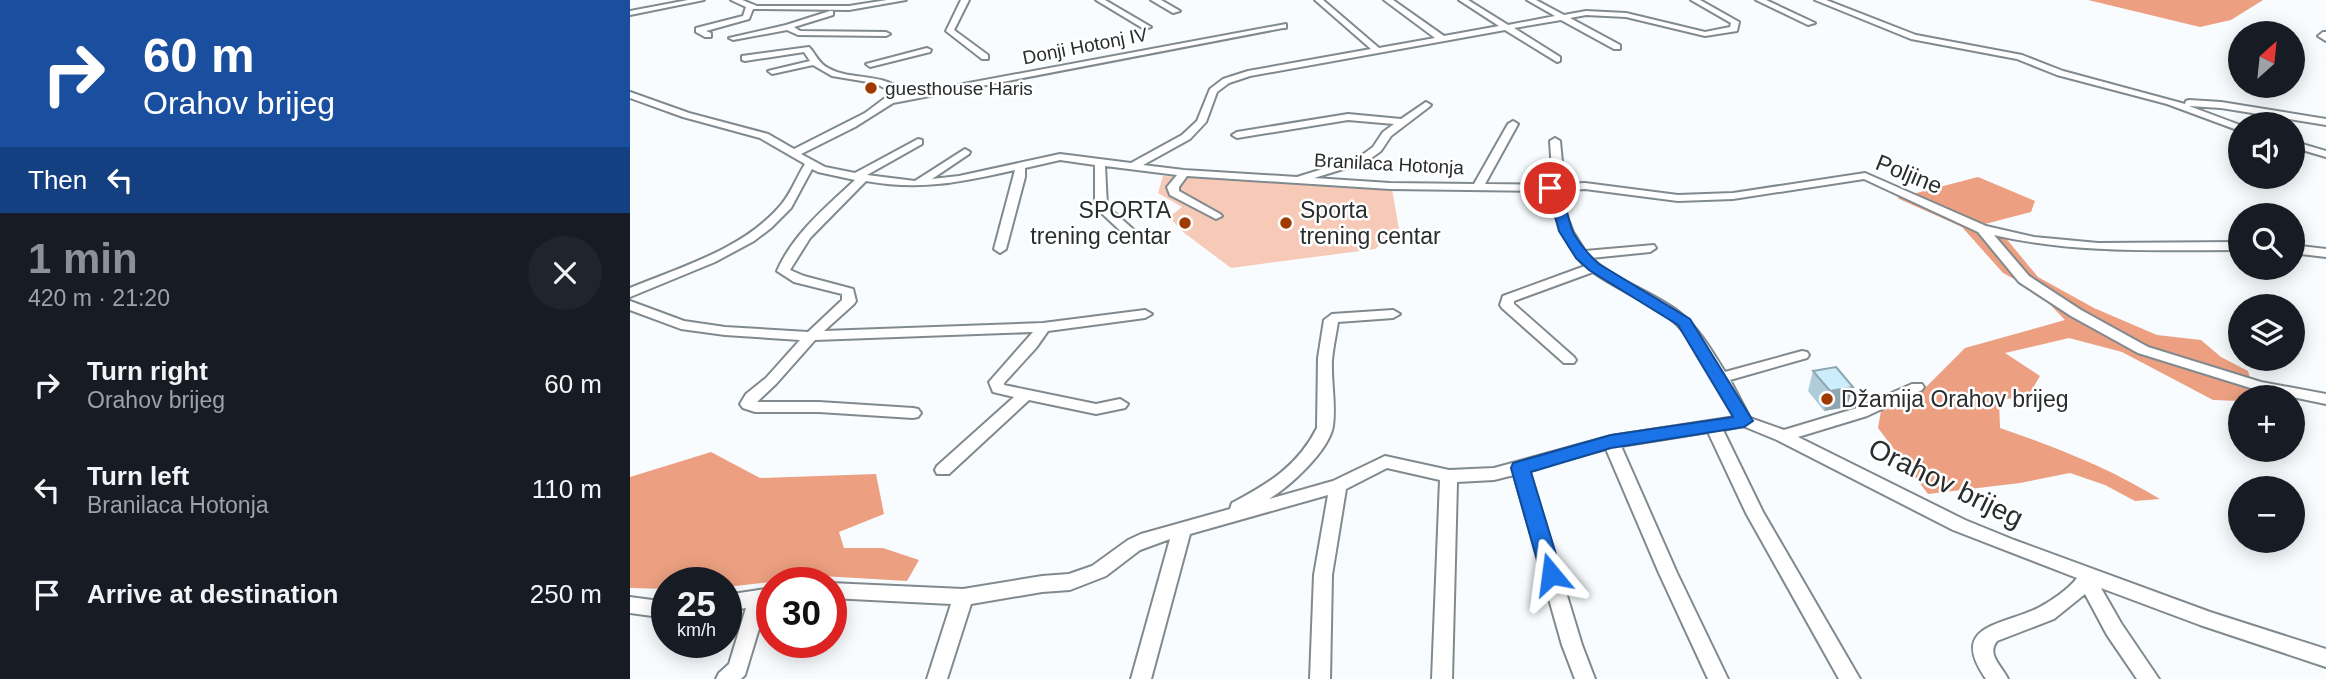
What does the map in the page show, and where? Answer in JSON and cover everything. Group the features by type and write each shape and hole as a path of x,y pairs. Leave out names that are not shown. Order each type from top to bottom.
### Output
{"street":[{"path":"630,13 699,0"},
{"path":"735,0 750,7 790,8 849,8 902,0"},
{"path":"790,8 814,0"},
{"path":"965,0 950,32 985,57"},
{"path":"1100,0 1147,27"},
{"path":"1155,0 1176,11"},
{"path":"1319,0 1377,50"},
{"path":"1388,0 1441,38"},
{"path":"1463,0 1557,59"},
{"path":"1531,0 1617,47"},
{"path":"1131,167 1178,142 1194,130 1205,116 1213,91 1226,81 1260,71 1611,9 1692,32 1717,33 1734,29 1735,22 1695,0"},
{"path":"1760,0 1811,23"},
{"path":"1819,0 1914,37 2003,53 2060,73 2178,104 2228,123"},
{"path":"708,35 699,30 746,17 750,7"},
{"path":"733,38 788,27 849,8"},
{"name":"Donji Hotonj IV","path":"794,153 836,133 893,100 1283,26"},
{"path":"788,27 798,33 886,34"},
{"path":"745,58 806,49 813,63"},
{"path":"870,64 927,50"},
{"path":"862,52 879,80"},
{"path":"772,71 813,63 831,72 879,80 898,91 893,100"},
{"name":"Branilaca Hotonja","path":"630,95 686,115 764,136 810,164 859,178 918,184 978,175 1060,157 1184,173 1390,186 1555,188"},
{"path":"2178,104 2221,105 2326,122"},
{"name":"Branilaca Hotonja","path":"1300,179 1314,172 1362,160 1377,149 1387,134 1426,105"},
{"name":"Branilaca Hotonja","path":"1237,135 1348,117 1401,122"},
{"name":"Branilaca Hotonja","path":"1477,188 1513,124"},
{"path":"847,591 963,597 1087,578 1134,545 1338,486 1385,462 1449,477 1494,474 1611,442 1744,421 1684,322 1594,267 1581,255 1566,231 1558,205 1555,188 1555,141"},
{"path":"914,413 819,407 755,407 748,404 751,397 771,381 811,337 843,309 850,296 848,292 836,288 789,276 783,271 786,263 859,178 918,142"},
{"path":"2305,148 2326,154"},
{"path":"918,184 965,152"},
{"path":"1100,162 1101,207 1130,233"},
{"path":"630,293 712,258 769,223 797,190 810,164"},
{"path":"1000,249 1013,206 1020,165"},
{"path":"1184,173 1173,187 1174,193 1216,216"},
{"name":"Poljine","path":"1555,188 1610,187 1678,198 1709,198 1865,176 1982,229 2034,241 2098,247 2228,246"},
{"path":"1982,229 2024,279 2076,313 2143,350 2259,386 2326,399"},
{"path":"1581,255 1650,248"},
{"path":"2305,251 2326,253"},
{"path":"1569,360 1507,305 1508,299 1594,267"},
{"path":"630,305 681,325 811,337 1043,327 1146,314"},
{"path":"1223,519 1245,503 1276,487 1296,470 1320,440 1325,428 1328,323 1337,317 1394,314"},
{"path":"1043,327 1031,345 996,383 998,389 1096,409 1120,404"},
{"path":"1720,378 1802,355"},
{"name":"Orahov brijeg","path":"1783,436 1862,412 1917,387"},
{"path":"943,470 1027,394"},
{"name":"Orahov brijeg","path":"1744,421 1783,436 1959,525 2087,575 2326,658"},
{"path":"1714,427 1755,513 1850,679"},
{"path":"1611,442 1718,679"},
{"path":"1520,468 1572,645 1585,679"},
{"path":"1443,679 1449,477"},
{"path":"1320,679 1323,575 1338,486"},
{"path":"1140,679 1182,530"},
{"path":"1998,679 1983,657 1983,644 1990,635 2047,613 2084,585 2087,575"},
{"path":"2087,575 2122,642 2149,679"},
{"path":"937,679 963,597"},
{"path":"630,605 651,608"},
{"path":"726,679 738,669 756,621"}],"shaded area":[{"path":"2088,0 2263,0 2231,20 2200,27"},
{"name":"Sporta trening centar","path":"1163,176 1392,189 1399,229 1375,249 1231,268 1183,232 1169,217 1182,207 1158,193"},
{"path":"1978,177 2035,201 2031,212 1985,224 2004,236 2038,277 2094,308 2157,335 2201,340 2228,361 2228,371 2248,371 2252,385 2228,385 2228,401 2213,400 2122,352 2069,338 2005,353 2040,376 2027,398 1999,399 2000,428 2082,459 2160,499 2135,501 2105,485 2070,473 2020,483 1928,494 1878,428 1882,405 1921,392 1965,348 2065,320 2038,292 2003,273 1962,227 1897,198"},
{"path":"711,452 760,478 876,474 884,514 839,532 844,548 883,548 919,560 907,581 847,577 847,567 756,567 756,584 742,585 742,567 651,567 651,589 630,588 630,477"}],"building":[{"path":"1836,367 1853,387 1830,391 1813,371"}],"place":[{"name":"guesthouse Haris","path":"871,88"},
{"name":"SPORTA trening centar","path":"1185,223"},
{"name":"Sporta trening centar","path":"1286,223"},
{"name":"Džamija Orahov brijeg","path":"1827,399"}],"route":[{"path":"1550,188 1566,231 1581,255 1594,267 1684,322 1740,410 1744,421 1611,442 1520,468 1551,574"}]}
